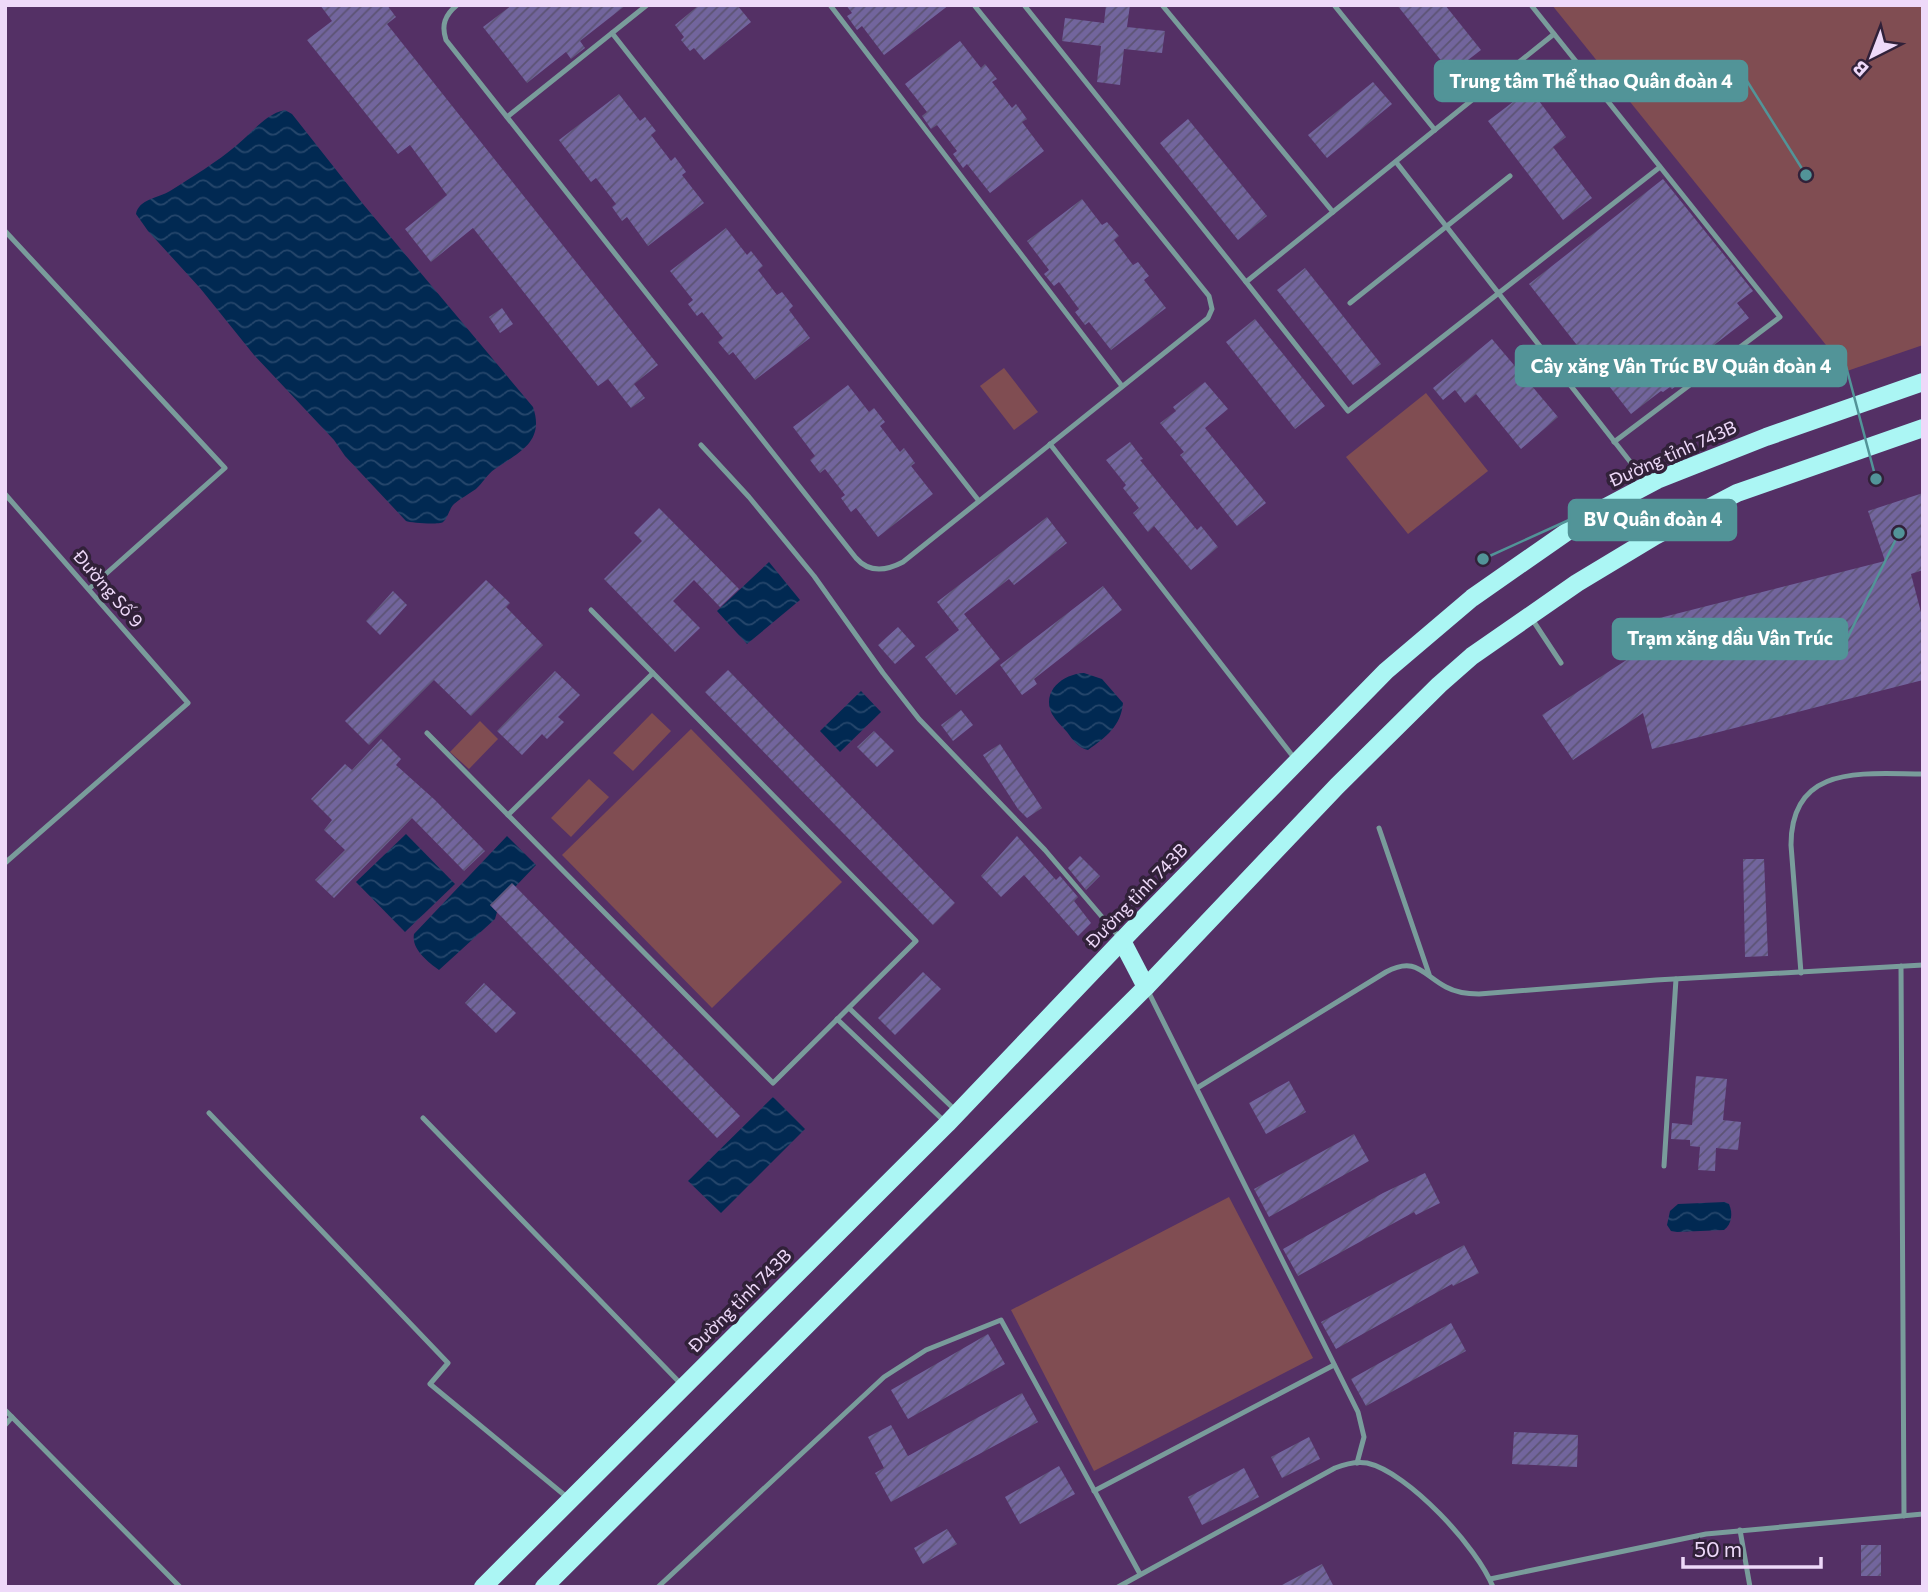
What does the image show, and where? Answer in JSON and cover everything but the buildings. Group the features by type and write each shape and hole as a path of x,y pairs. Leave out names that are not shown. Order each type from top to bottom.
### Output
{"main road":[{"name":"Đường tỉnh 743B","path":"484,1587 952,1118 1386,671 1472,598 1591,514 1647,484 1766,437 1923,382"},
{"path":"544,1587 1146,987 1337,786 1472,656 1577,583 1655,536 1737,493 1923,428"},
{"path":"1122,941 1146,987"}],"lane":[{"path":"457,5 444,20 443,33 446,40 861,563 878,569 895,566 979,501 1208,318 1212,309 1211,300 974,5"},
{"path":"507,117 647,5"},
{"path":"830,5 1122,386"},
{"path":"1024,5 1349,411 1660,167"},
{"path":"1162,5 1333,212"},
{"path":"1334,5 1435,130"},
{"path":"1531,5 1780,317 1614,442"},
{"path":"612,33 979,501"},
{"path":"1245,282 1554,34"},
{"path":"1396,162 1647,484"},
{"path":"1350,303 1510,176"},
{"path":"5,232 225,468 90,588"},
{"path":"1050,444 1298,762"},
{"path":"701,446 749,497 814,576 919,719 1045,850 1122,941"},
{"name":"Đường Số 9","path":"5,494 188,703 5,863"},
{"path":"427,733 773,1083 916,941 591,610"},
{"path":"1530,615 1561,663"},
{"path":"508,815 653,673"},
{"path":"1801,973 1791,845 1793,824 1799,805 1811,789 1840,777 1923,774"},
{"path":"1379,828 1430,975"},
{"path":"1197,1088 1394,967 1413,965 1446,987 1468,994 1923,965"},
{"path":"1901,966 1904,1516"},
{"path":"1664,1166 1676,979"},
{"path":"1146,987 1362,1421 1363,1446 1357,1463"},
{"path":"849,1008 952,1118"},
{"path":"837,1019 952,1118"},
{"path":"209,1113 448,1363 430,1384 570,1500"},
{"path":"423,1118 684,1387"},
{"path":"658,1587 884,1377 926,1350 1001,1320 1140,1574"},
{"path":"1094,1491 1334,1365"},
{"path":"5,1410 180,1587"},
{"path":"5,1425 12,1418"},
{"path":"1118,1587 1335,1468 1357,1463 1366,1463 1396,1477 1433,1508 1465,1542 1493,1587"},
{"path":"1490,1580 1670,1541 1740,1530 1923,1514"},
{"path":"1740,1530 1750,1587"}],"shaded area":[{"path":"1552,5 1923,5 1923,345 1847,371"},
{"path":"1004,368 1038,412 1014,430 980,386"},
{"path":"1426,393 1488,471 1408,534 1346,457"},
{"path":"652,713 671,731 633,771 613,753"},
{"path":"480,721 498,739 469,769 450,752"},
{"path":"691,729 842,882 712,1008 562,855"},
{"path":"589,779 609,797 571,837 551,818"},
{"path":"1229,1197 1313,1358 1094,1471 1011,1310"}],"water":[{"path":"285,110 292,114 363,204 533,407 536,419 533,438 521,451 492,471 476,489 454,504 443,522 406,521 254,355 136,214 145,202 170,191 204,169 265,120"},
{"path":"769,562 800,600 747,644 717,611"},
{"path":"1084,673 1102,679 1123,703 1116,725 1088,750 1074,741 1054,717 1049,706 1049,698 1056,685 1076,674"},
{"path":"861,691 881,712 840,752 820,731"},
{"path":"406,834 455,884 405,932 356,882"},
{"path":"507,836 536,865 515,887 490,905 497,912 495,919 439,970 418,950 414,934"},
{"path":"773,1097 805,1129 721,1213 688,1181"},
{"path":"1678,1204 1729,1204 1731,1215 1729,1225 1724,1230 1677,1232 1671,1231 1667,1225 1670,1211"}],"place":[{"name":"Trung tâm Thể thao Quân đoàn 4","path":"1806,175"},
{"name":"Cây xăng Vân Trúc BV Quân đoàn 4","path":"1876,479"},
{"name":"Trạm xăng dầu Vân Trúc","path":"1899,533"},
{"name":"BV Quân đoàn 4","path":"1483,559"}]}
